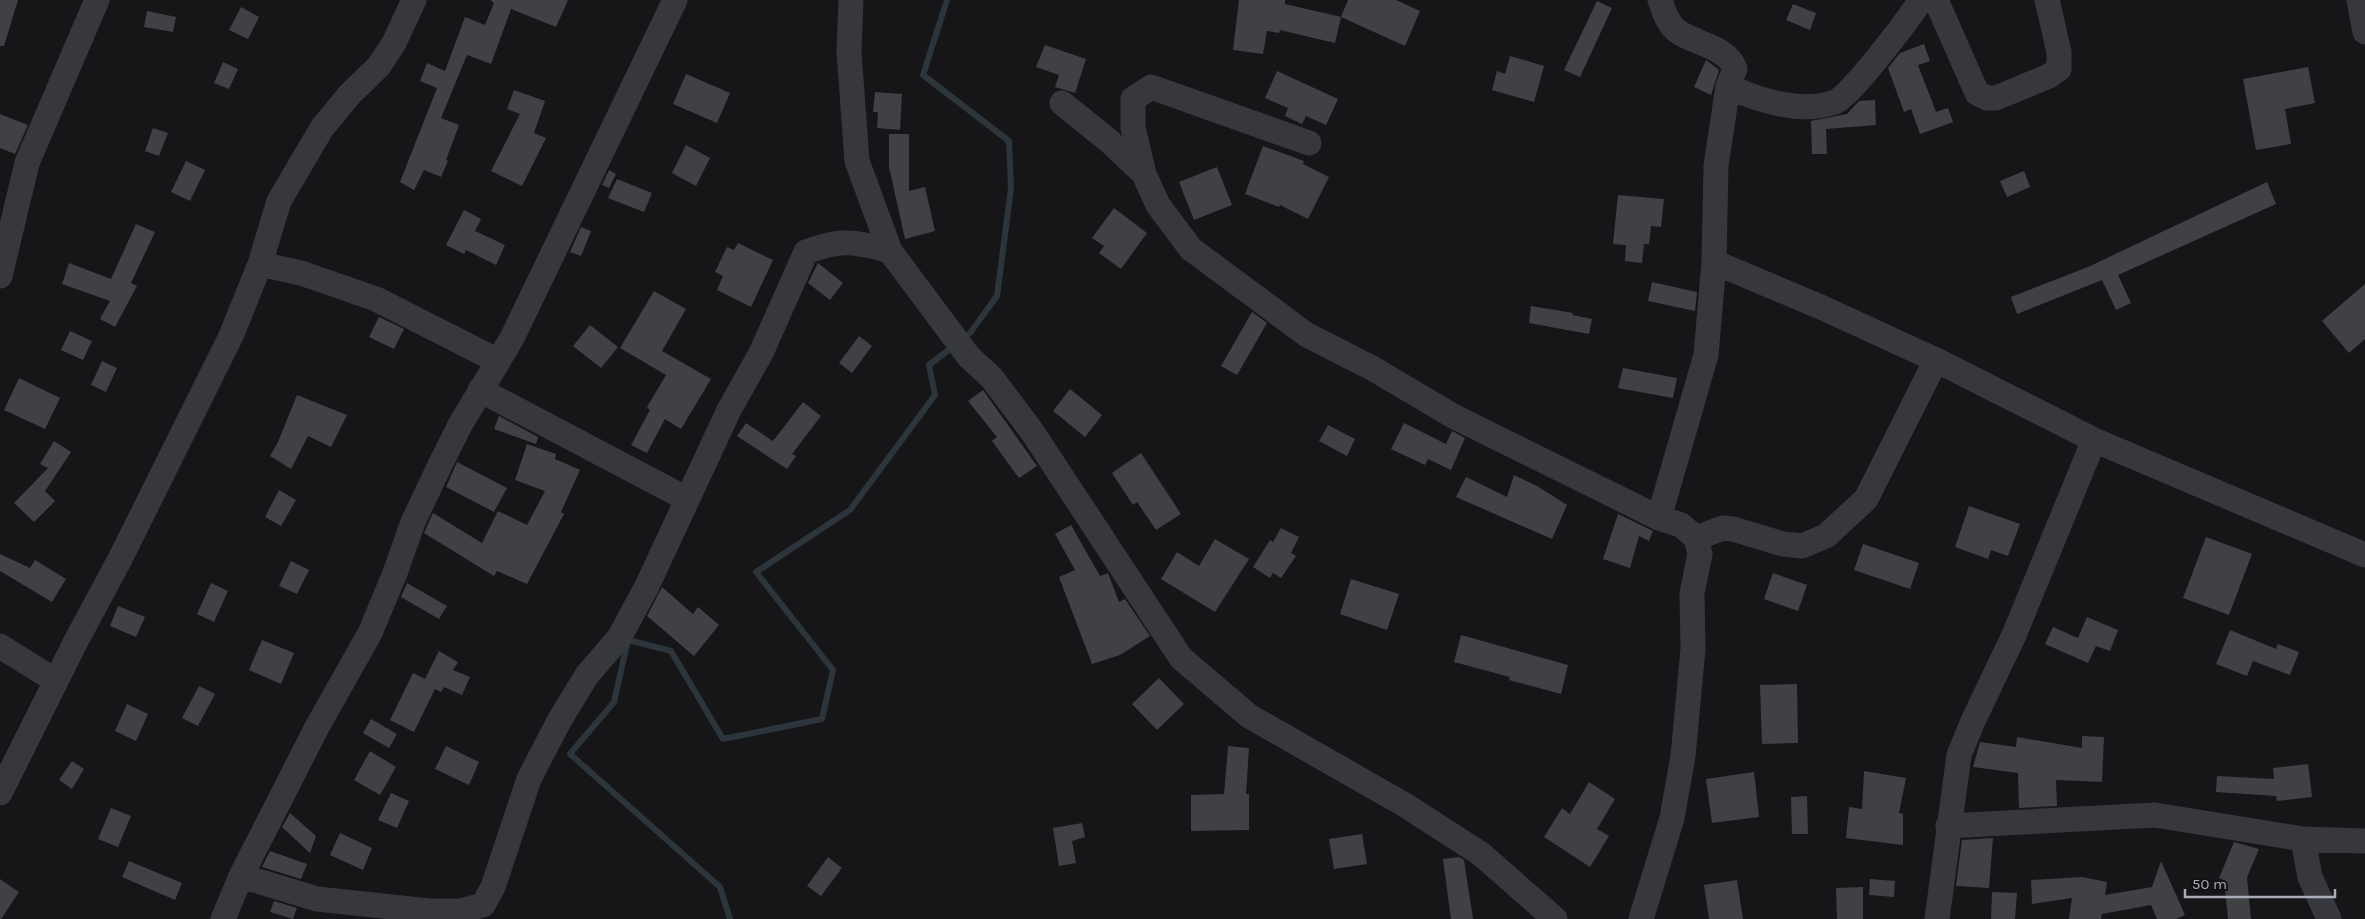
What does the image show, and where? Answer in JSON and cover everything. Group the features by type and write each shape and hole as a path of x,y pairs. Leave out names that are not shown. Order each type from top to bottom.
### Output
{"street":[{"path":"0,276 27,163 97,0"},
{"path":"0,793 231,336 260,264 279,201 322,128 350,94 379,66 394,43 414,0"},
{"path":"223,919 241,876 317,727 370,633 395,573 413,522 460,425 512,338 675,0"},
{"path":"851,0 849,52 857,161 890,251 969,357 991,377 1031,430 1181,658 1249,716 1405,805 1481,854 1556,919"},
{"path":"1659,518 1706,356 1714,262 1716,166 1728,86 1735,69 1729,57 1676,30 1667,18 1660,0"},
{"path":"1728,86 1752,98 1807,107 1837,102 1887,46 1921,0"},
{"path":"1936,0 1977,93 1987,98 1996,98 2059,70 2059,52 2047,0"},
{"path":"2359,0 2365,32"},
{"path":"1309,143 1151,87 1133,99 1133,128 1144,174 1158,205 1191,249 1307,335 1372,368 1453,416 1659,518 1681,525 1696,538 1700,554 1692,593 1693,648 1690,700 1683,756 1672,818 1641,919"},
{"path":"1062,103 1109,141 1144,174"},
{"path":"241,876 316,899 429,910 460,911 483,905 492,887 529,779 559,721 587,675 618,638 646,586 729,410 761,353 806,252 829,244 858,242 890,251"},
{"path":"1714,262 1823,308 1936,360 2094,440 2365,555"},
{"path":"260,264 301,273 376,299 498,361"},
{"path":"1696,538 1723,528 1733,529 1783,544 1802,546 1826,536 1866,500 1936,360"},
{"path":"480,390 687,499"},
{"path":"1937,919 1959,755 2014,635 2094,440"},
{"path":"0,646 56,682"},
{"path":"1948,826 2155,814 2303,839 2365,841"},
{"path":"2303,839 2310,877 2329,919"}],"building":[{"path":"0,0 18,0 4,46 0,46"},
{"path":"490,0 568,0 556,27 511,9 491,64 467,55 441,118 459,125 446,160 448,161 441,177 424,170 414,190 400,182 437,88 420,81 427,63 445,71 465,17 485,25 494,3"},
{"path":"1239,0 1285,0 1285,4 1341,17 1335,43 1280,30 1279,33 1267,31 1263,54 1233,50"},
{"path":"1348,0 1396,0 1420,11 1405,46 1341,17"},
{"path":"1597,1 1612,8 1580,77 1564,70"},
{"path":"1793,4 1816,13 1810,30 1786,20"},
{"path":"241,7 259,17 248,39 229,30"},
{"path":"147,11 176,17 173,32 144,27"},
{"path":"1924,44 1930,61 1918,65 1936,112 1948,108 1953,122 1920,134 1911,109 1904,112 1888,68 1900,53"},
{"path":"1045,45 1086,59 1075,93 1055,87 1059,75 1036,67"},
{"path":"1510,56 1544,66 1534,102 1492,90 1497,71 1505,74"},
{"path":"1706,60 1719,70 1711,95 1694,87"},
{"path":"223,62 238,69 229,89 214,83"},
{"path":"2308,67 2315,103 2285,109 2291,144 2256,150 2243,79"},
{"path":"1277,71 1338,99 1326,125 1306,116 1302,124 1285,116 1288,108 1265,98"},
{"path":"686,74 730,93 717,123 673,104"},
{"path":"514,90 545,101 534,133 546,138 522,186 491,171 520,114 507,109"},
{"path":"875,92 902,94 900,130 877,128 878,112 873,112"},
{"path":"1875,100 1876,125 1826,129 1827,154 1812,154 1811,121 1847,114 1859,101"},
{"path":"0,114 28,125 15,154 0,148"},
{"path":"153,128 168,133 159,156 145,151"},
{"path":"889,134 909,134 909,191 925,187 935,231 905,239 889,167"},
{"path":"686,145 710,158 696,186 672,173"},
{"path":"1263,146 1304,161 1303,164 1329,177 1308,219 1280,205 1279,207 1245,194"},
{"path":"186,161 205,170 190,201 171,192"},
{"path":"1217,167 1232,205 1194,220 1179,182"},
{"path":"609,170 616,174 609,188 602,185"},
{"path":"2024,171 2030,187 2007,197 2000,181"},
{"path":"617,179 652,193 644,212 608,198"},
{"path":"2267,182 2276,204 2118,275 2131,303 2116,310 2102,280 2017,314 2011,297 2088,267"},
{"path":"1618,195 1664,199 1661,227 1651,226 1649,244 1644,244 1642,263 1625,261 1626,245 1613,244"},
{"path":"1114,208 1147,233 1121,269 1099,253 1104,246 1092,238"},
{"path":"464,210 481,219 475,231 505,245 496,265 466,250 464,254 446,245"},
{"path":"136,224 155,232 131,283 137,286 115,327 100,319 110,301 62,284 69,263 111,279"},
{"path":"581,227 591,231 581,256 570,252"},
{"path":"738,243 773,260 751,307 717,290 723,276 715,272 727,247 734,250"},
{"path":"818,263 843,283 830,300 808,283"},
{"path":"1652,282 1697,292 1695,311 1648,301"},
{"path":"2365,284 2365,339 2349,353 2322,321"},
{"path":"654,291 686,309 662,351 711,379 681,429 665,419 647,453 631,445 650,410 647,407 666,375 620,348"},
{"path":"1531,306 1573,313 1572,315 1592,319 1589,334 1529,323"},
{"path":"1252,312 1267,323 1237,375 1221,366"},
{"path":"379,317 404,329 394,349 369,337"},
{"path":"590,325 618,347 601,368 573,346"},
{"path":"70,331 92,341 83,360 61,350"},
{"path":"859,336 872,346 852,373 839,363"},
{"path":"102,361 117,368 106,392 91,385"},
{"path":"1623,368 1677,378 1673,398 1618,388"},
{"path":"19,378 60,398 45,429 4,410"},
{"path":"1070,389 1102,415 1085,437 1053,411"},
{"path":"983,390 1037,466 1019,478 992,441 997,437 968,401"},
{"path":"297,395 347,415 331,447 308,436 291,469 270,456 278,442"},
{"path":"803,402 821,416 792,454 796,456 787,469 737,436 746,423 773,441"},
{"path":"499,416 538,437 536,444 494,429"},
{"path":"1404,423 1446,444 1452,431 1465,438 1451,470 1428,459 1425,465 1391,449"},
{"path":"1328,425 1355,439 1347,456 1319,441"},
{"path":"54,441 71,452 45,491 55,501 34,522 14,503 48,468 40,464"},
{"path":"527,444 556,454 555,459 580,470 561,512 564,514 527,584 497,571 494,576 424,533 433,513 482,543 498,511 527,525 545,491 515,480"},
{"path":"1141,453 1181,514 1156,530 1137,502 1133,505 1112,473"},
{"path":"457,462 507,488 494,512 446,487"},
{"path":"1514,475 1537,486 1567,505 1552,539 1456,497 1466,477 1507,497"},
{"path":"279,490 296,500 281,526 265,517"},
{"path":"1969,506 2020,524 2008,556 1991,550 1988,559 1955,547"},
{"path":"1618,514 1653,531 1649,541 1639,536 1630,568 1603,559"},
{"path":"1071,525 1100,576 1108,573 1119,602 1125,599 1150,636 1120,655 1092,664 1059,577 1075,570 1055,534"},
{"path":"1281,528 1299,537 1291,553 1296,556 1281,578 1273,573 1270,578 1253,567 1270,540 1273,542"},
{"path":"2206,537 2252,554 2229,615 2183,598"},
{"path":"1215,539 1249,559 1215,612 1161,579 1177,552 1199,566"},
{"path":"1863,544 1919,563 1910,589 1854,570"},
{"path":"0,554 30,568 35,560 66,579 52,602 0,571"},
{"path":"291,561 309,570 297,594 279,586"},
{"path":"1773,573 1807,585 1798,611 1764,599"},
{"path":"1351,579 1399,594 1387,630 1340,614"},
{"path":"211,583 228,591 214,622 197,614"},
{"path":"407,583 447,606 439,619 401,597"},
{"path":"662,587 693,614 698,607 719,625 694,656 647,616"},
{"path":"118,606 145,617 136,637 110,626"},
{"path":"2087,617 2118,630 2110,651 2096,646 2088,663 2045,644 2053,627 2078,638"},
{"path":"2230,630 2276,649 2278,644 2299,652 2290,675 2253,661 2247,676 2216,664"},
{"path":"1461,635 1568,665 1561,694 1509,680 1510,677 1454,662"},
{"path":"262,640 294,653 281,684 249,670"},
{"path":"439,651 458,662 453,670 470,677 462,695 444,687 441,692 435,689 414,732 390,720 413,673 425,679"},
{"path":"1159,678 1184,704 1157,730 1132,704"},
{"path":"1797,684 1798,743 1762,744 1760,685"},
{"path":"199,686 215,694 198,726 182,718"},
{"path":"127,704 148,714 136,741 115,731"},
{"path":"371,719 397,734 389,748 363,733"},
{"path":"2082,736 2104,737 2102,782 2056,780 2057,806 2019,808 2018,773 1973,767 1980,742 2016,747 2017,737 2082,748"},
{"path":"446,746 479,762 469,785 435,769"},
{"path":"1228,746 1249,748 1246,794 1249,794 1249,830 1191,831 1191,795 1224,794"},
{"path":"370,751 396,767 380,795 354,780"},
{"path":"72,761 84,769 72,789 59,780"},
{"path":"2308,764 2312,797 2277,801 2276,796 2216,792 2217,776 2274,779 2273,768"},
{"path":"1864,771 1906,778 1899,813 1903,814 1903,845 1846,838 1849,807 1862,809"},
{"path":"1754,772 1759,817 1712,823 1706,779"},
{"path":"1589,782 1615,799 1597,829 1609,836 1590,867 1544,837 1562,808 1570,814"},
{"path":"391,793 409,801 397,828 378,820"},
{"path":"1807,796 1808,834 1792,834 1791,797"},
{"path":"111,808 131,816 118,847 98,839"},
{"path":"290,813 316,836 310,853 282,827"},
{"path":"1082,823 1085,837 1072,841 1076,863 1059,866 1053,828"},
{"path":"340,833 372,848 363,870 330,855"},
{"path":"1362,834 1367,864 1334,869 1329,839"},
{"path":"1993,838 1989,888 1956,886 1962,840"},
{"path":"2234,842 2259,849 2247,877 2251,919 2228,919 2224,880 2219,878"},
{"path":"270,851 307,864 301,879 262,867"},
{"path":"828,857 842,868 821,896 807,886"},
{"path":"1459,857 1464,860 1473,919 1451,919 1443,859"},
{"path":"129,861 182,883 175,900 122,877"},
{"path":"2161,861 2185,915 2176,919 2157,919 2151,905 2102,914 2101,919 2069,919 2072,898 2032,904 2031,880 2082,877 2107,882 2105,895 2152,887"},
{"path":"0,879 19,892 1,919 0,919"},
{"path":"1870,879 1895,881 1894,897 1869,895"},
{"path":"1737,880 1743,919 1709,919 1704,885"},
{"path":"1863,887 1863,919 1837,919 1836,888"},
{"path":"1992,892 2017,893 2015,919 1991,919"},
{"path":"274,901 297,908 293,919 270,912"}],"waterway":[{"path":"947,0 923,75 1009,141 1011,188 997,296 970,333 963,339"},
{"path":"730,919 720,887 570,754 614,702 628,640 671,651 723,739 822,719 833,670 756,572 850,510 935,395 929,365 955,345"}]}
